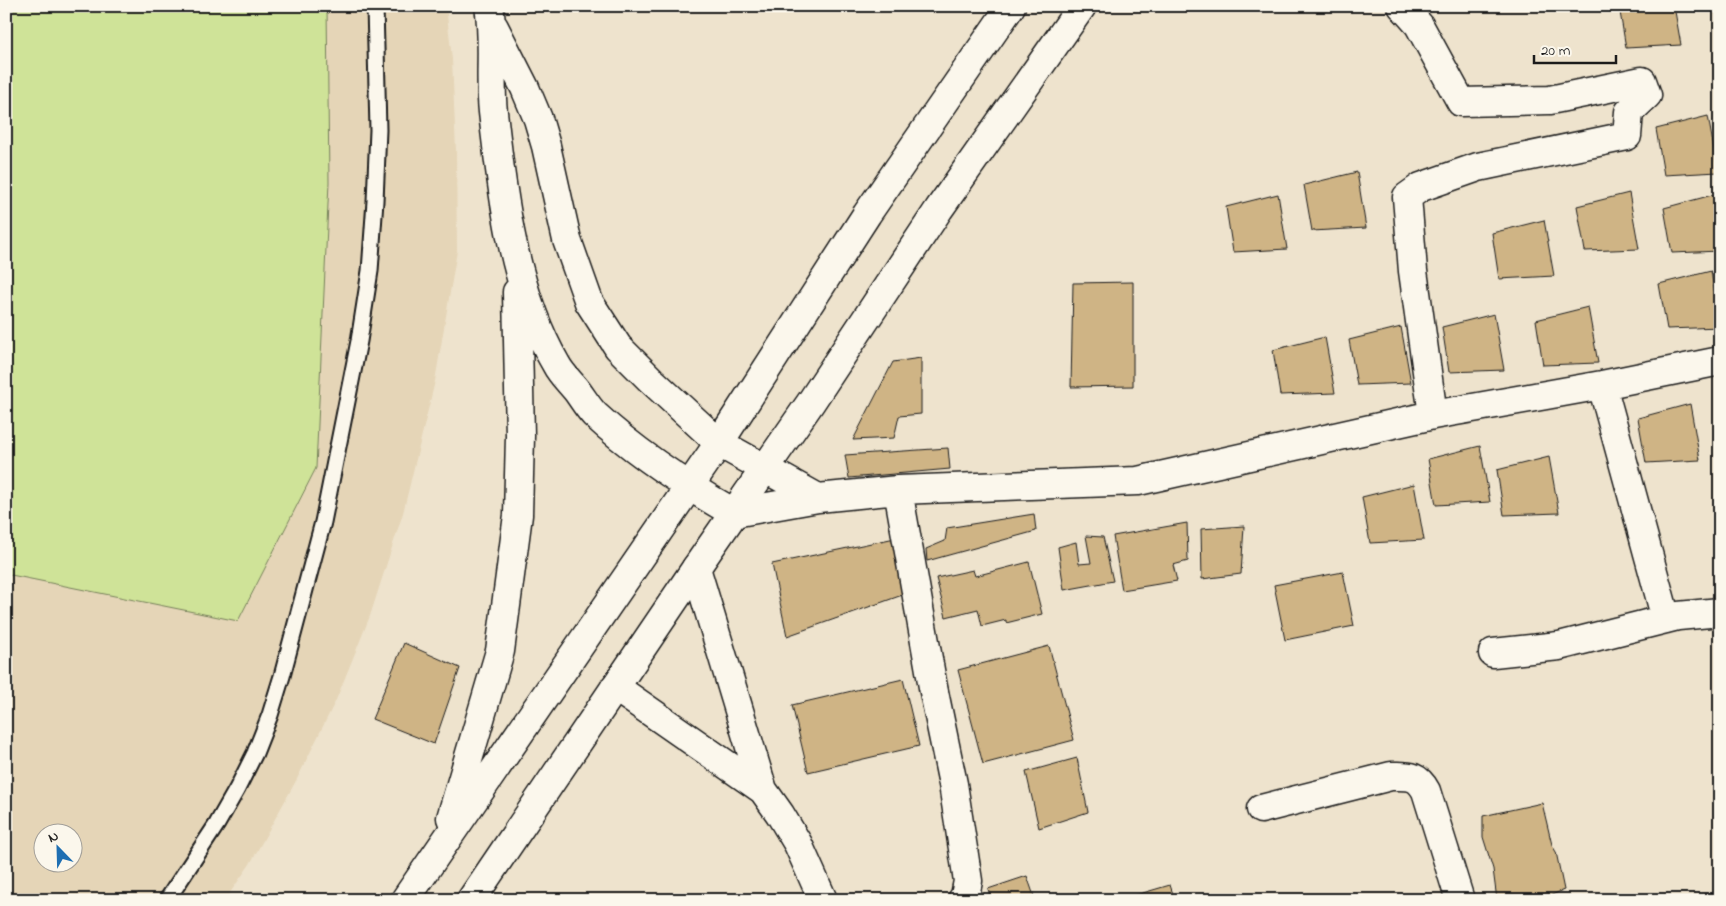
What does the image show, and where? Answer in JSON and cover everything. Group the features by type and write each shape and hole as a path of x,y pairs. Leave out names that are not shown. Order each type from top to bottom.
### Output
{"main road":[{"path":"405,900 719,443 867,214 1011,6"},
{"path":"471,900 696,568 766,469 939,209 1082,6"},
{"path":"1402,6 1419,24 1461,102 1550,100 1642,81 1647,95 1629,112 1627,136 1478,167 1421,187 1407,197 1413,271 1433,415"},
{"path":"490,15 538,119 546,146 566,240 589,302 618,347 719,443 818,498"},
{"path":"490,15 492,99 498,156 516,260 537,326 556,365 594,414 655,463 689,487 734,513 818,498 898,490 1138,481 1433,415 1602,385 1720,361"},
{"path":"444,842 500,651 518,515 520,436 516,260"},
{"path":"1602,385 1666,619"},
{"path":"898,490 933,687 953,784 968,881 965,896 962,900"},
{"path":"696,568 763,790 798,844 823,900"},
{"path":"1493,653 1559,646 1678,616 1720,612"},
{"path":"615,687 763,790"},
{"path":"1261,809 1391,776 1411,776 1422,782 1426,791 1460,900"}],"lane":[{"path":"168,900 217,824 237,790 255,753 270,715 282,676 324,522 359,341 370,271 378,130 375,6"}],"shaded area":[{"path":"6,6 446,6 452,59 456,151 457,251 435,381 403,513 370,616 336,700 297,779 250,864 225,900 6,900"}],"green space":[{"path":"6,6 327,6 329,182 316,468 238,621 6,574"}],"building":[{"path":"1619,6 1674,6 1681,45 1626,48"},
{"path":"1708,116 1718,172 1664,175 1656,129"},
{"path":"1357,172 1366,228 1312,231 1304,185"},
{"path":"1629,193 1639,249 1585,251 1577,206"},
{"path":"1278,194 1287,249 1233,252 1226,207"},
{"path":"1716,194 1720,215 1720,251 1672,253 1664,208"},
{"path":"1544,220 1554,276 1499,279 1492,233"},
{"path":"1711,271 1720,327 1667,329 1659,284"},
{"path":"1133,282 1133,386 1071,387 1073,283"},
{"path":"1588,307 1598,363 1543,365 1536,320"},
{"path":"1494,314 1504,370 1449,372 1442,327"},
{"path":"1401,327 1411,383 1357,385 1349,340"},
{"path":"1325,337 1335,393 1280,395 1273,350"},
{"path":"921,358 921,414 899,416 894,438 853,440 893,362"},
{"path":"1690,404 1700,460 1646,463 1638,418"},
{"path":"1480,446 1490,502 1436,505 1428,459"},
{"path":"948,448 950,469 849,478 845,455"},
{"path":"1549,457 1559,513 1504,515 1497,470"},
{"path":"1414,484 1424,540 1370,543 1362,497"},
{"path":"1034,514 1036,531 927,561 926,549 945,541 947,528"},
{"path":"1187,523 1188,561 1173,565 1177,581 1122,590 1113,536"},
{"path":"1244,526 1241,574 1202,579 1201,529"},
{"path":"1086,536 1103,537 1113,581 1064,590 1058,547 1076,542 1079,564 1091,563"},
{"path":"895,538 908,593 787,636 772,564"},
{"path":"1029,562 1042,614 1006,623 1006,620 982,626 978,609 946,617 936,578 973,570 975,576"},
{"path":"1343,572 1354,626 1285,640 1274,585"},
{"path":"404,643 460,668 434,744 372,719"},
{"path":"1049,646 1074,740 983,764 958,670"},
{"path":"903,679 919,746 808,772 792,705"},
{"path":"1077,758 1088,812 1039,828 1026,772"},
{"path":"1542,803 1552,845 1556,852 1564,890 1539,900 1497,900 1493,869 1483,837 1483,816"},
{"path":"1027,876 1035,899 991,900 988,889"},
{"path":"1170,885 1175,900 1119,900"}]}
